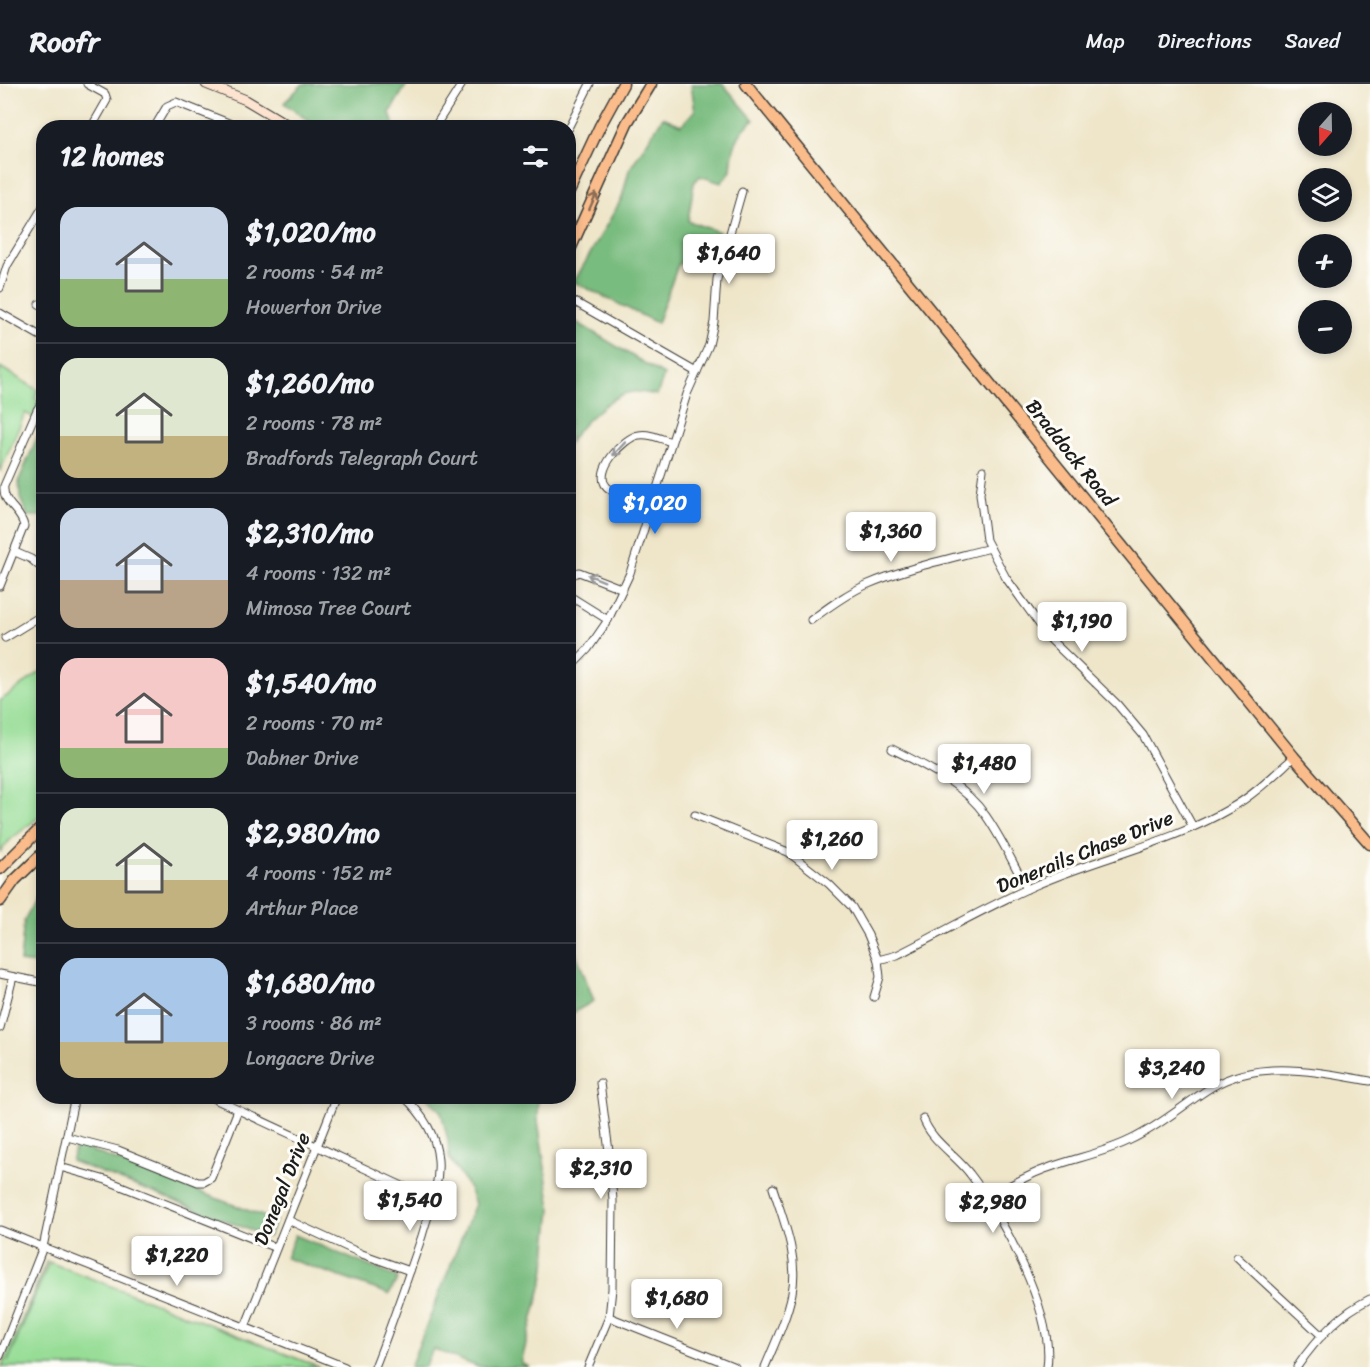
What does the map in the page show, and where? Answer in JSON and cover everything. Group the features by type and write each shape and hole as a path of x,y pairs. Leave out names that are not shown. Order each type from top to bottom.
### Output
{"main road":[{"path":"576,177 623,84"},
{"path":"576,236 627,123 651,84"},
{"name":"Braddock Road","path":"746,84 1294,757 1370,844"},
{"path":"0,869 36,833"},
{"path":"0,901 15,880 36,860"}],"street":[{"path":"87,84 105,94 107,100 96,120"},
{"path":"206,84 246,100 280,120"},
{"path":"439,120 462,84"},
{"path":"572,120 590,84"},
{"path":"159,120 167,106 176,102 221,120"},
{"path":"576,662 588,649 608,620 624,590 687,394 709,345 714,322 717,279 742,191"},
{"path":"0,288 3,265 36,217"},
{"path":"576,303 697,372"},
{"path":"0,313 36,333"},
{"path":"0,586 24,526 20,515 5,497 4,486 36,412"},
{"path":"651,504 611,490 604,482 603,470 622,445 637,435 648,435 671,442"},
{"path":"983,470 980,494 986,540 1006,578 1050,639 1117,704 1143,735 1193,827"},
{"path":"811,620 866,585 935,562 990,548"},
{"path":"15,552 36,563"},
{"path":"576,573 579,572 624,590"},
{"path":"576,600 608,620"},
{"path":"4,638 36,619"},
{"path":"892,749 937,772 965,794 985,814 1027,889"},
{"name":"Donerails Chase Drive","path":"878,960 890,958 1027,889 1100,861 1155,844 1232,808 1294,757"},
{"path":"695,815 788,852 829,884 852,907 868,935 878,960 880,976 874,997"},
{"path":"0,974 36,981"},
{"path":"0,1029 13,977"},
{"path":"987,1198 1045,1169 1129,1141 1159,1125 1209,1088 1227,1078 1271,1070 1300,1069 1370,1081"},
{"path":"588,1367 609,1317 612,1289 613,1201 600,1083"},
{"path":"0,1356 43,1247 73,1104"},
{"path":"225,1104 409,1189 434,1198"},
{"name":"Donegal Drive","path":"245,1328 334,1104"},
{"path":"375,1367 434,1198 438,1171 436,1146 427,1124 410,1104"},
{"path":"67,1137 118,1150 198,1182 204,1182 211,1178 238,1110"},
{"path":"923,1118 931,1134 970,1174 987,1198 1018,1253 1034,1289 1044,1324 1047,1367"},
{"path":"60,1167 106,1180 276,1248"},
{"path":"765,1367 788,1308 794,1280 789,1235 773,1188"},
{"path":"288,1220 362,1254 410,1271"},
{"path":"0,1230 345,1367"},
{"path":"1237,1257 1322,1336"},
{"path":"1297,1367 1313,1344 1338,1320 1370,1299"},
{"path":"609,1317 735,1367"}],"green space":[{"path":"303,84 407,84 390,112 392,120 307,120 284,103"},
{"path":"691,84 723,84 754,120 739,136 732,156 731,171 721,183 700,176 694,183 688,221 719,232 705,262 685,259 678,265 657,323 576,283 576,278 622,198 629,170 663,117 681,125 695,111"},
{"path":"576,322 664,375 657,395 636,392 625,394 606,404 576,433"},
{"path":"0,367 36,389 36,418 25,413 0,472"},
{"path":"36,440 36,516 28,516 20,498 19,480"},
{"path":"36,675 36,820 10,840 0,852 0,701"},
{"path":"36,898 36,964 20,962 24,921"},
{"path":"576,953 594,1001 576,1011"},
{"path":"434,1104 538,1104 538,1120 551,1209 544,1276 521,1363 529,1367 478,1367 433,1349 425,1367 410,1367 475,1204 468,1186 449,1158 448,1140 441,1112"},
{"path":"76,1145 276,1221 268,1237 71,1161"},
{"path":"295,1235 398,1278 389,1294 286,1258"},
{"path":"47,1260 8,1362 49,1262 319,1367 2,1367"}]}
